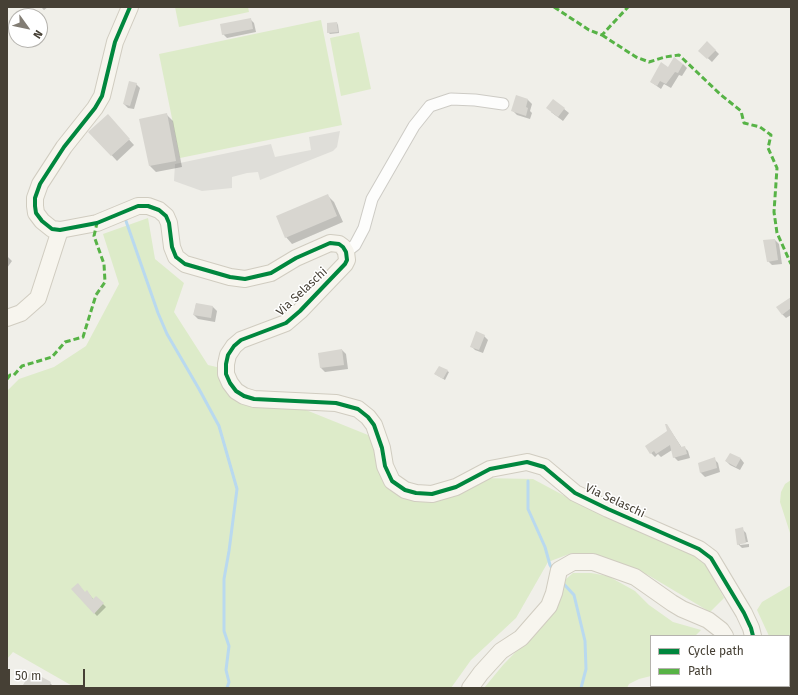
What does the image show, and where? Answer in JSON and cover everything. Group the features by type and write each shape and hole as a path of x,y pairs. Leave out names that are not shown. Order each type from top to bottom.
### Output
{"street":[{"path":"7,318 21,313 38,298 60,230 52,229 42,222 36,213 35,198 40,184 64,147 95,108 102,96 115,42 130,7"},
{"path":"346,252 355,246 364,228 372,199 414,126 430,106 451,99 475,100 503,104"},
{"name":"Via Selaschi","path":"60,230 97,223 138,206 148,206 159,210 166,216 169,223 172,247 176,257 185,264 230,277 245,279 271,273 296,258 330,243 339,244 346,252 347,260 328,283 286,323 241,340 234,346 228,355 226,374 236,391 244,396 254,399 336,403 358,409 368,417 374,425 382,448 385,466 392,480 405,490 416,493 432,494 456,487 490,469 527,462 544,467 576,493 608,509 699,549 711,558 744,613 753,635"},
{"path":"470,688 481,673 501,651 521,638 548,606 554,593 559,570 573,562 593,562 636,577 677,606 708,620 721,630 724,635"}],"green space":[{"path":"175,7 248,7 249,12 179,27"},
{"path":"321,20 342,125 180,158 159,54"},
{"path":"359,32 371,89 341,96 330,38"},
{"path":"148,218 155,259 184,283 174,312 208,365 221,368 227,384 301,408 368,435 376,450 407,496 481,478 533,479 591,510 687,550 706,565 724,598 710,612 648,575 592,553 572,553 548,562 516,618 471,660 451,688 76,688 13,652 7,659 7,391 19,379 54,367 86,346 119,284 103,234"},
{"path":"791,480 791,536 780,502 781,492 785,484"},
{"path":"573,573 591,573 608,576 635,591 649,605 673,622 701,630 696,635 650,635 650,676 639,679 629,684 627,688 484,688 503,665 535,632 563,588 566,579"},
{"path":"791,585 791,664 790,635 769,635 757,610 762,602"}],"shaded area":[{"path":"340,131 337,147 333,151 260,180 258,172 247,173 232,177 232,188 202,191 174,181 175,164 271,144 275,157 311,150 309,137"}],"building":[{"path":"251,18 253,29 222,35 220,24"},
{"path":"337,22 338,32 327,33 327,23"},
{"path":"707,41 716,50 707,59 698,51"},
{"path":"674,57 683,64 678,73 675,72 666,84 660,81 657,86 650,82 661,62 668,67"},
{"path":"129,81 137,83 130,106 123,104"},
{"path":"516,95 528,99 526,116 511,111"},
{"path":"553,99 565,108 558,117 546,108"},
{"path":"167,113 176,161 149,166 139,119"},
{"path":"108,114 130,139 111,156 88,132"},
{"path":"328,194 337,216 285,238 276,216"},
{"path":"775,239 778,260 767,262 763,240"},
{"path":"791,297 791,308 782,315 776,307"},
{"path":"196,303 213,306 211,318 193,315"},
{"path":"476,331 485,335 479,350 470,347"},
{"path":"342,349 344,365 320,368 318,353"},
{"path":"439,366 448,370 443,379 434,374"},
{"path":"665,424 667,424 681,447 685,446 687,454 673,458 670,445 656,454 654,451 650,454 645,446 667,431"},
{"path":"730,453 741,458 736,467 725,461"},
{"path":"715,457 717,468 700,473 698,463"},
{"path":"743,527 746,543 737,545 735,529"},
{"path":"78,583 85,592 87,590 93,599 96,596 104,603 94,614 71,589"},
{"path":"31,671 51,682 48,688 29,688 23,685"}],"waterway":[{"path":"126,221 158,313 167,334 219,426 237,489 224,579 224,631 229,646 226,670 229,682 227,688"},
{"path":"528,481 528,509 545,547 553,570"},
{"path":"562,582 574,595 585,641 586,669 581,688"}],"marked path":[{"path":"554,7 589,30 602,35 628,7"},
{"path":"602,35 636,57 649,62 665,57 679,55 721,95 741,111 744,123 760,127 771,135 768,148 777,168 774,212 777,233 791,264"},
{"path":"7,379 10,375 14,375 22,366 52,357 65,342 83,337 96,295 105,282 104,264 94,236 97,223"}],"cycle path":[{"path":"130,7 115,42 102,96 95,108 64,147 40,184 35,198 35,206 36,213 42,221 52,229 60,230 97,223 138,206 148,206 159,210 166,216 169,223 172,247 176,257 185,264 230,277 245,279 271,273 296,258 330,243 339,244 346,252 347,260 345,264 300,311 286,323 241,340 234,346 228,355 226,374 236,391 244,396 254,399 336,403 358,409 368,417 374,425 382,448 385,466 392,481 405,490 416,493 432,494 456,487 490,469 527,462 544,467 575,493 699,549 711,558 744,613 753,635"}]}
